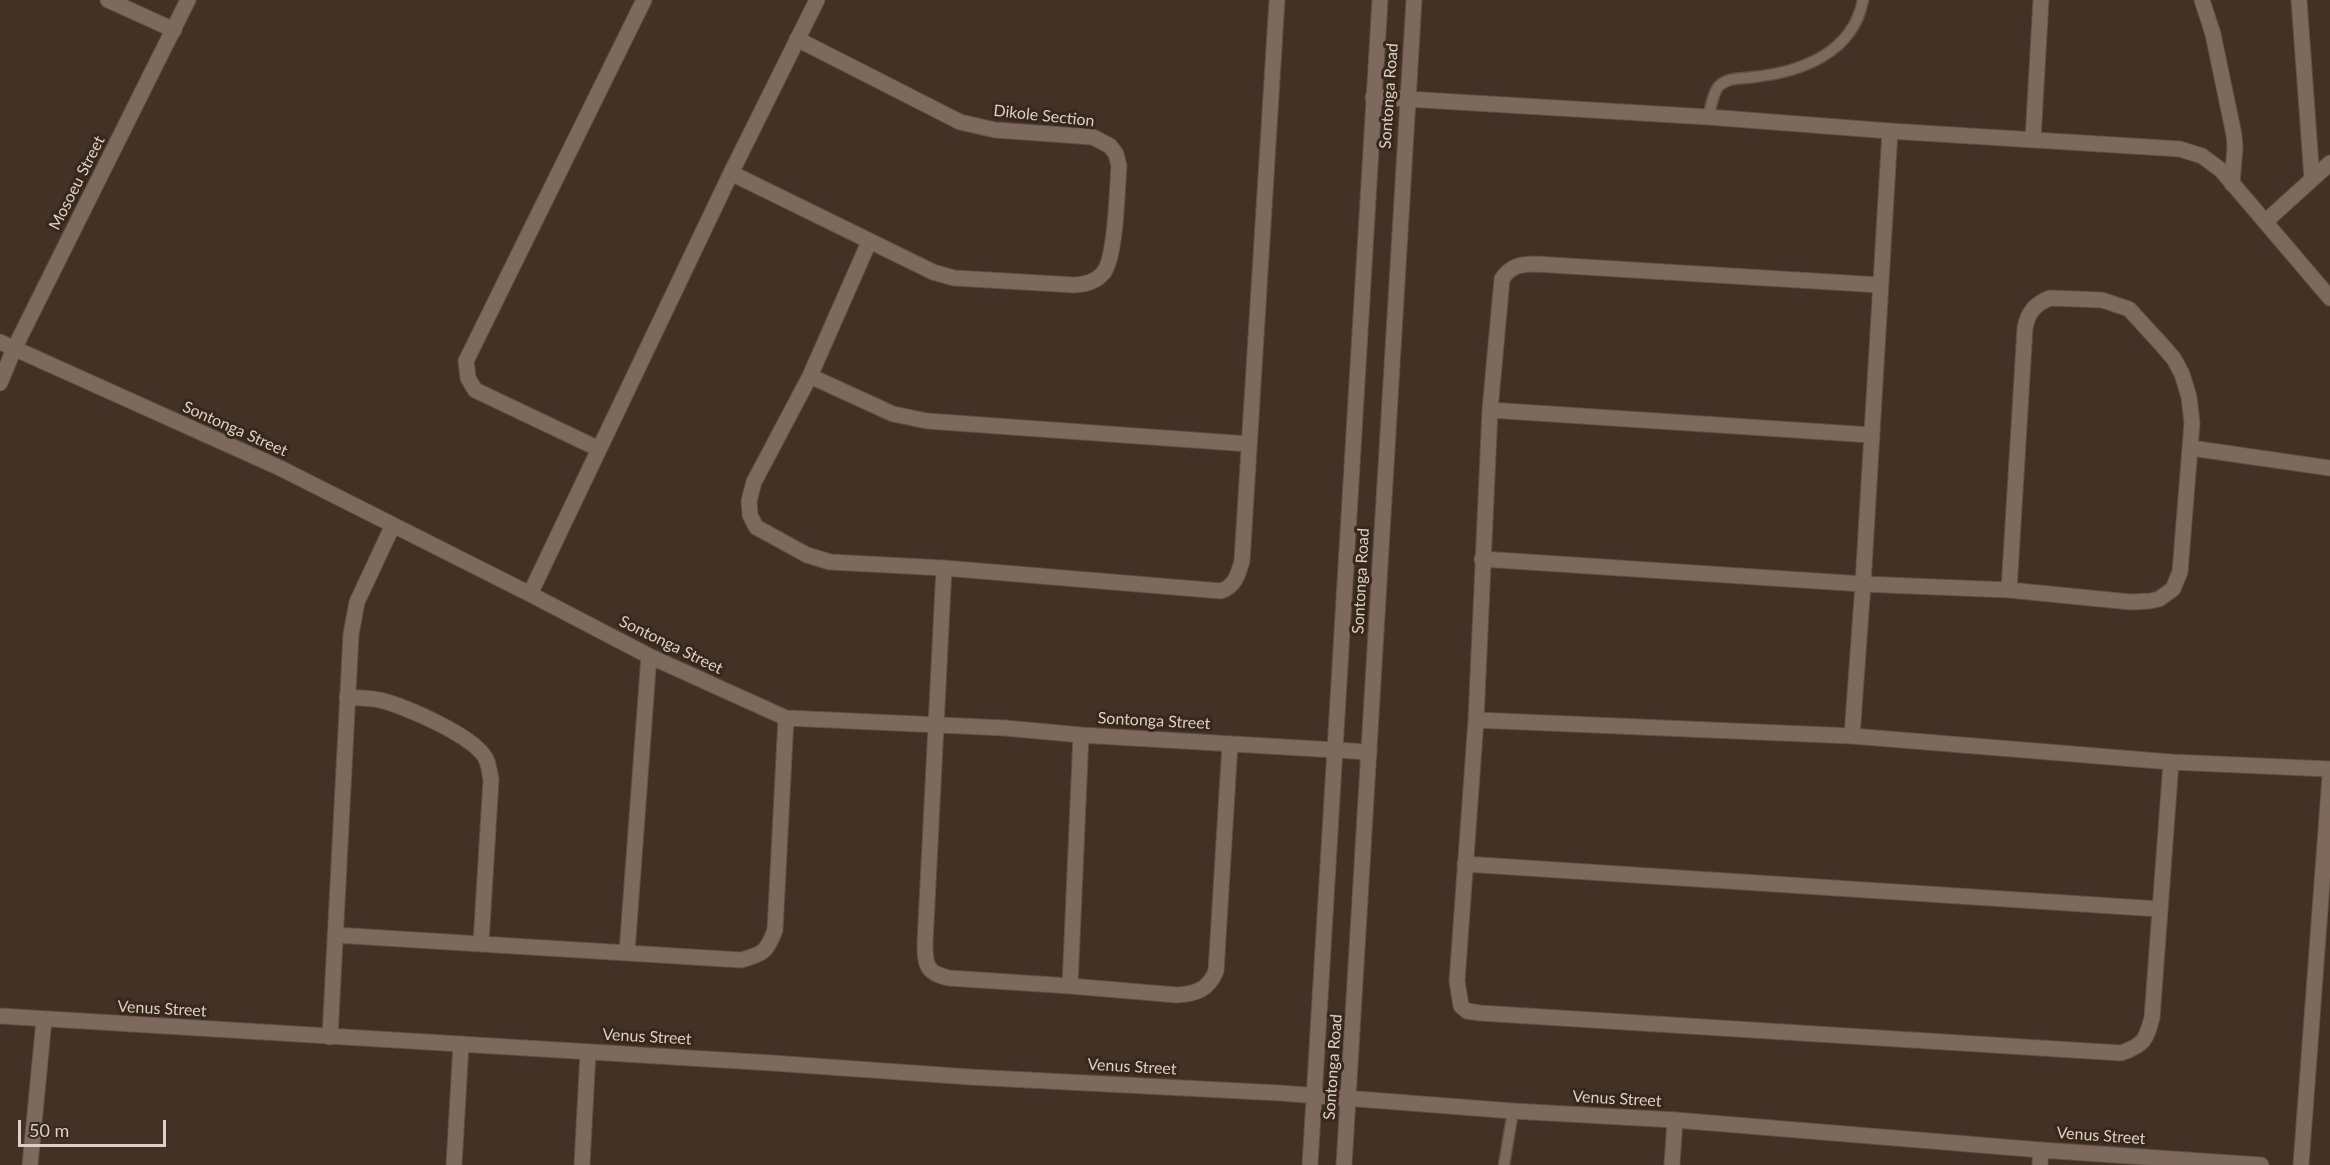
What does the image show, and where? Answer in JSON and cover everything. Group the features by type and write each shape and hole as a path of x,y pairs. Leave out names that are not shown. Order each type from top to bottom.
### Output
{"street":[{"path":"108,0 174,30"},
{"name":"Mosoeu Street","path":"0,382 14,349 189,0"},
{"path":"599,449 475,390 468,378 466,361 644,0"},
{"path":"530,594 731,173 817,0"},
{"path":"869,242 810,376 754,482 749,501 750,516 756,527 807,555 830,562 944,568 1221,591 1229,588 1237,578 1242,561 1276,0"},
{"name":"Sontonga Road","path":"1311,1165 1380,0"},
{"name":"Sontonga Road","path":"1344,1165 1414,0"},
{"path":"2033,139 2041,0"},
{"path":"2202,0 2213,34 2234,135 2232,184"},
{"path":"2299,0 2312,179"},
{"name":"Dikole Section","path":"731,173 869,242 943,275 1064,285 1089,283 1098,278 1109,262 1119,166 1116,154 1104,141 1093,137 989,129 960,122 798,39"},
{"path":"1373,97 2180,149 2212,162 2330,298"},
{"path":"1852,736 1890,131"},
{"path":"2265,222 2330,163"},
{"path":"1880,285 1550,264 1517,266 1506,273 1500,286 1490,410 1476,720 1457,981 1461,1006 1467,1011 2052,1050 2121,1053 2136,1048 2146,1039 2152,1018 2171,762"},
{"path":"1482,559 1863,584 2009,590 2131,602 2150,601 2173,589 2180,572 2191,448 2191,411 2182,374 2174,359 2134,313 2121,305 2102,300 2050,298 2037,305 2028,316 2025,328 2009,590"},
{"name":"Sontonga Street","path":"0,342 280,468 649,656 786,718 1005,728 1081,735 1369,752"},
{"path":"810,376 893,414 927,421 1249,444"},
{"path":"1490,410 1871,435"},
{"path":"2191,448 2330,468"},
{"path":"330,1037 351,634 357,602 393,525"},
{"path":"944,568 925,943 925,960 930,970 936,975 949,978 1193,994 1205,988 1212,980 1215,971 1230,744"},
{"path":"627,952 649,656"},
{"path":"347,697 380,700 406,709 464,737 477,747 487,760 491,780 481,943"},
{"path":"335,936 741,960 759,955 769,946 775,930 786,718"},
{"path":"1476,720 1852,736 2171,762 2330,769"},
{"path":"1070,986 1081,735"},
{"path":"2301,1165 2325,918 2330,776"},
{"path":"1465,864 2159,909"},
{"name":"Venus Street","path":"0,1016 970,1077 1316,1095 1513,1111 1675,1120 2041,1157 2261,1165"},
{"path":"30,1165 44,1020"},
{"path":"454,1165 460,1044"},
{"path":"582,1165 588,1052"},
{"path":"1672,1165 1675,1120"}],"lane":[{"path":"1708,117 1718,87 1730,80 1793,70 1835,49 1850,32 1863,0"},
{"path":"1504,1165 1513,1111"}]}
